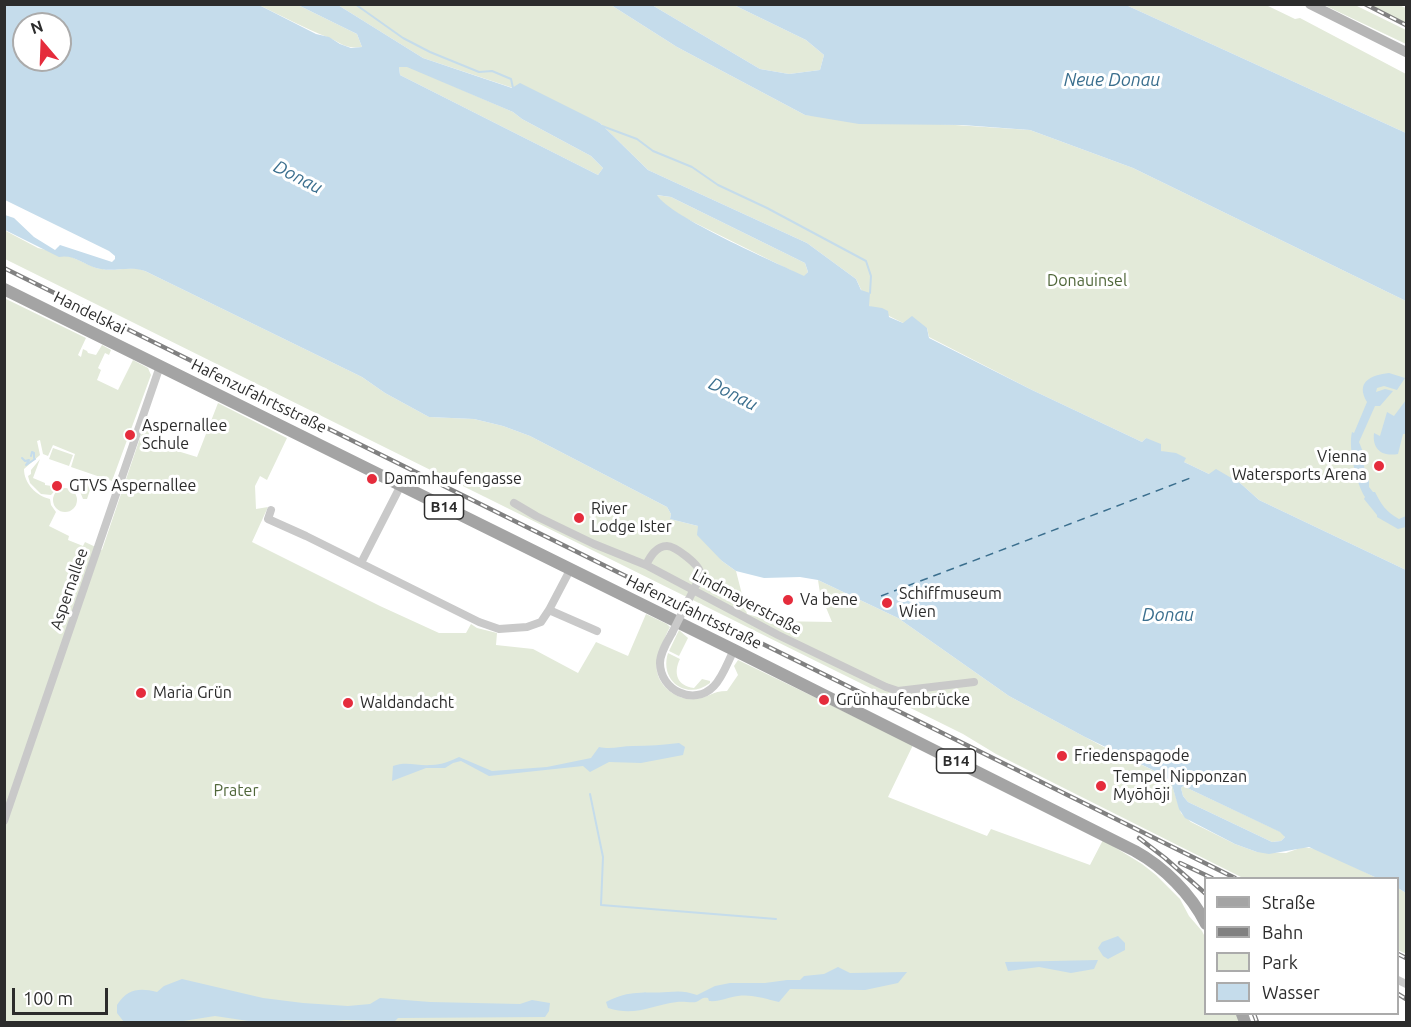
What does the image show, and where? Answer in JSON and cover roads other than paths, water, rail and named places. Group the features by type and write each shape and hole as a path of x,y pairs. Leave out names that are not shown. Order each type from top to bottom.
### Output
{"main road":[{"path":"1310,4 1407,52"},
{"name":"Handelskai","path":"4,290 160,366"},
{"name":"Hafenzufahrtsstraße","path":"160,366 1142,854 1202,907"}],"street":[{"name":"Aspernallee","path":"4,821 160,366"},
{"path":"361,563 401,485"},
{"name":"Lindmayerstraße","path":"514,503 594,544 646,565 778,635 898,691 974,682"},
{"path":"271,510 268,519 479,622 499,629 527,627 541,622 570,570"},
{"path":"646,565 652,554 659,548 667,546 674,548 694,562 700,573 664,649 660,664 665,681 671,689 679,693 698,695 706,692 714,686 734,650"},
{"path":"549,610 597,631"}],"water":[{"name":"Donau","path":"5,4 259,5 340,44 351,48 362,47 357,34 298,5 338,5 423,58 512,88 520,83 600,123 648,170 807,243 856,279 861,290 870,293 869,306 888,311 889,317 903,323 912,316 927,328 929,338 1142,442 1146,438 1161,444 1161,451 1176,453 1186,458 1184,462 1209,474 1216,469 1240,483 1259,500 1406,570 1406,893 1399,889 1399,877 1375,877 1309,847 1269,854 1235,844 1185,818 1179,809 1172,785 1161,774 1009,696 898,618 818,580 800,577 764,578 736,571 722,561 697,535 698,526 670,519 671,514 667,507 530,436 474,419 429,417 385,393 362,377 145,271 102,269 73,258 59,257 5,230 5,215 14,218 34,237 55,250 60,245 112,262 115,256 5,200","holes":["399,67 407,67 513,112 591,156 603,168 598,175 400,75","657,195 671,197 805,263 808,272 804,276 702,227 681,215","1183,786 1280,832 1285,837 1281,841 1272,842 1188,802 1181,788"]},
{"name":"Neue Donau","path":"611,5 652,5 760,69 789,74 820,70 824,55 806,40 734,5 1126,5 1406,133 1406,301 1133,168 1030,130 962,125 859,124 805,115 677,47"},
{"name":"Vienna Watersports Arena","path":"1389,373 1405,378 1397,390 1384,386 1377,388 1376,392 1385,389 1393,391 1380,406 1375,406 1359,442 1369,487 1391,514 1399,519 1406,516 1406,527 1398,529 1377,517 1364,499 1351,447 1352,432 1354,433 1367,402 1364,385 1371,378"},
{"path":"1406,400 1406,434 1403,434 1398,454 1383,453 1376,447 1374,433 1380,436 1387,412 1394,416"},
{"path":"679,743 685,747 683,755 641,763 609,762 590,772 583,766 489,776 461,761 445,768 426,768 392,781 393,766 402,764 435,765 459,757 492,771 547,767 591,758 599,747"},
{"path":"1118,936 1125,943 1125,950 1108,959 1098,948 1102,942"},
{"path":"1098,960 1094,969 1071,973 1039,967 1008,971 1005,962"},
{"path":"838,967 850,973 907,972 898,983 865,990 790,989 779,1002 748,996 713,1001 703,998 696,1002 668,1003 643,1010 627,1011 608,1008 606,1002 637,993 679,991 697,995 715,986 730,983 800,980 804,976 824,974"},
{"path":"182,979 263,998 348,1006 370,1004 380,998 430,1002 520,1004 532,1000 550,1003 545,1017 398,1018 394,1022 346,1020 255,1022 215,1016 177,1022 124,1022 117,1013 117,1005 130,992 145,990 157,992 164,986"}],"waterway":[{"path":"355,4 403,38 479,72 492,71 511,79 515,89"},
{"path":"602,126 637,139 653,151 692,167 718,185 767,208 866,261 871,276 870,293"},
{"path":"31,456 32,452 34,453 34,458"},
{"path":"22,458 25,461 29,460 26,465 35,459"},
{"path":"590,794 603,857 601,905 776,919"}],"railway":[{"path":"1365,4 1406,25"},
{"path":"4,268 1233,877"},
{"path":"1139,838 1204,892"},
{"path":"1180,863 1210,877"},
{"path":"1399,954 1406,958"},
{"path":"1399,995 1406,999"},
{"path":"1254,1015 1257,1022"}],"place":[{"name":"Aspernallee Schule","path":"130,435"},
{"name":"Vienna Watersports Arena","path":"1379,466"},
{"name":"Dammhaufengasse","path":"372,479"},
{"name":"GTVS Aspernallee","path":"57,486"},
{"name":"River Lodge Ister","path":"579,518"},
{"name":"Va bene","path":"788,600"},
{"name":"Schiffmuseum Wien","path":"887,603"},
{"name":"Maria Grün","path":"141,693"},
{"name":"Grünhaufenbrücke","path":"824,700"},
{"name":"Waldandacht","path":"348,703"},
{"name":"Friedenspagode","path":"1062,756"},
{"name":"Tempel Nipponzan Myōhōji","path":"1101,786"}],"park label":[{"name":"Donauinsel","path":"1087,281"},
{"name":"Prater","path":"236,791"}]}
